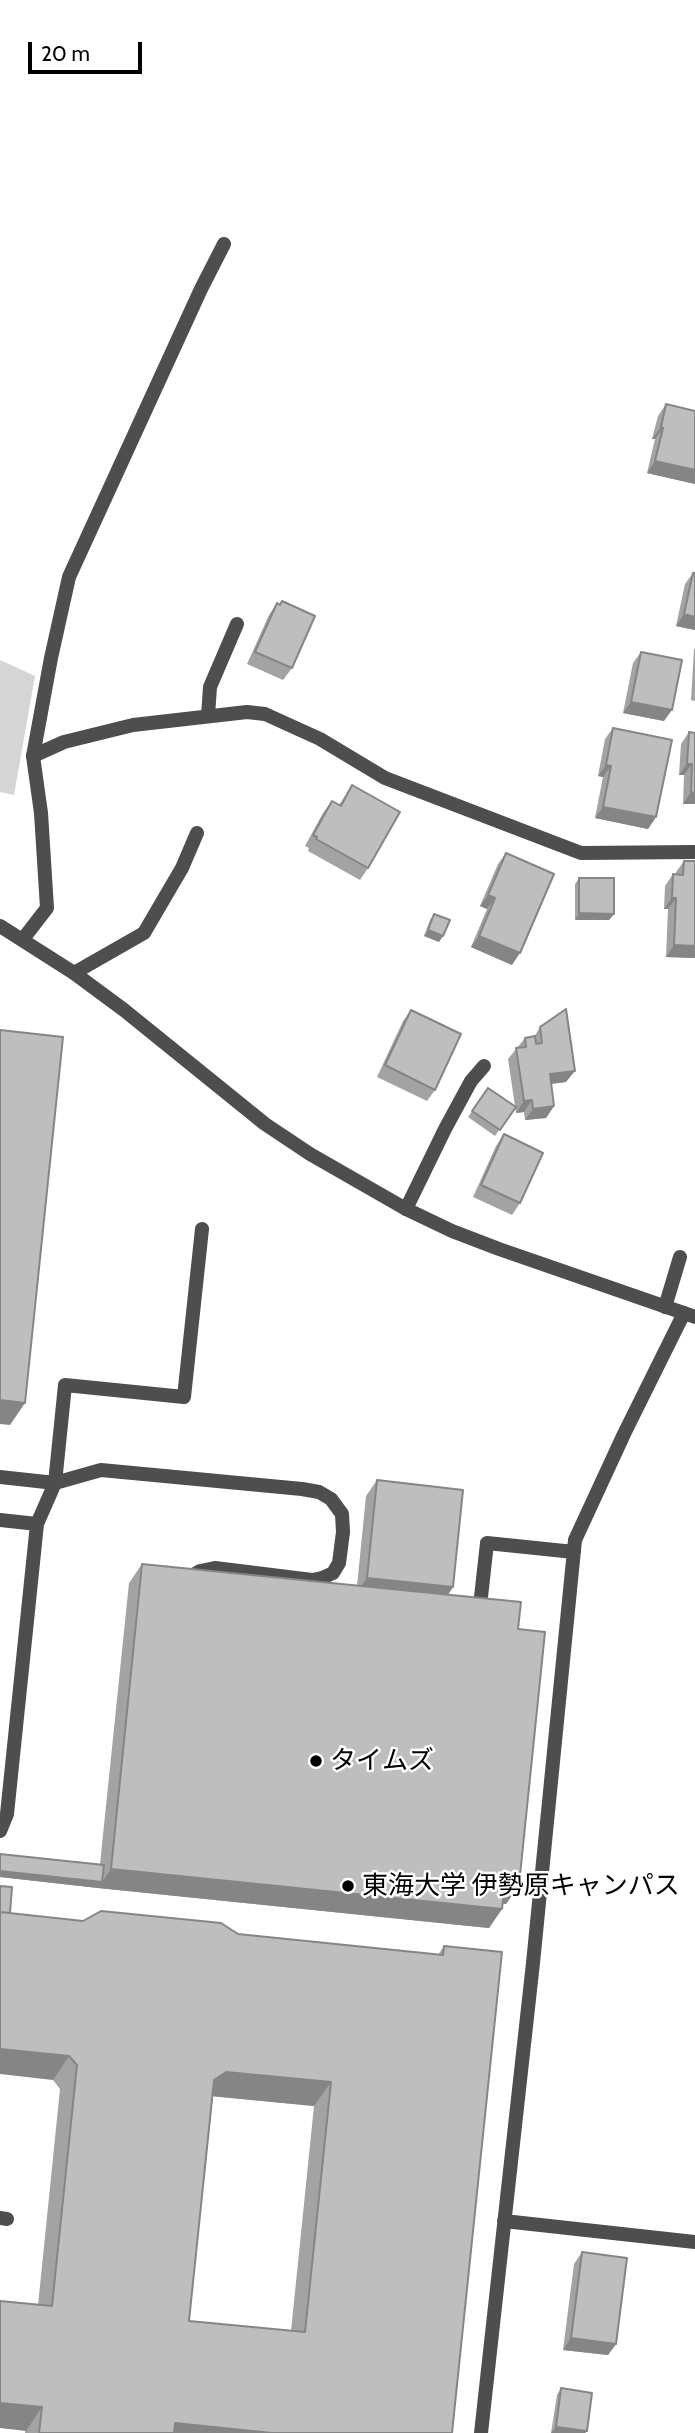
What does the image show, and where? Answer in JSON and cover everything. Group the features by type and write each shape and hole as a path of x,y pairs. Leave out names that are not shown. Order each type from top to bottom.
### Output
{"street":[{"path":"23,939 47,908 41,813 33,755 69,577 224,244"},
{"path":"208,716 210,687 237,624"},
{"path":"33,755 64,742 133,725 247,712 265,714 320,739 385,778 581,853 695,852"},
{"path":"74,973 144,933 182,868 197,833"},
{"path":"0,926 74,973 124,1010 265,1124 310,1154 406,1209 499,1249 689,1315 624,1434 575,1540 533,1963 481,2433"},
{"path":"406,1209 471,1081 484,1066"},
{"path":"0,1831 8,1814 37,1524 55,1483 65,1385 184,1397 202,1229"},
{"path":"665,1307 680,1256"},
{"path":"0,1476 55,1483 100,1469 302,1489 319,1492 331,1499 342,1514 344,1532 340,1563 333,1573 312,1580 215,1568 188,1577 180,1588"},
{"path":"0,1520 37,1524"},
{"path":"479,1618 487,1543 574,1552"},
{"path":"504,2221 695,2242"}],"shaded area":[{"path":"0,660 35,676 14,795 0,792"}],"building":[{"path":"666,404 695,411 695,470 655,461"},
{"path":"695,573 695,617 684,614"},
{"path":"282,601 315,616 292,668 255,652 277,603 280,605"},
{"path":"641,652 682,660 672,710 631,702"},
{"path":"613,728 672,740 656,817 603,807 611,766 606,765"},
{"path":"689,732 695,733 695,793 691,792 692,764 687,764"},
{"path":"352,785 400,812 368,868 313,835 332,801 341,806"},
{"path":"506,853 554,874 520,953 479,936 495,898 488,895"},
{"path":"684,861 695,861 695,946 674,945 676,898 672,898 673,874 683,875"},
{"path":"579,878 614,878 614,914 579,913"},
{"path":"434,914 450,920 443,936 428,930"},
{"path":"566,1009 575,1071 550,1074 554,1106 533,1109 532,1100 524,1101 516,1048 526,1047 525,1038 535,1036 536,1044 542,1043 540,1027"},
{"path":"411,1010 461,1034 435,1090 385,1065"},
{"path":"0,1030 63,1037 25,1403 0,1400"},
{"path":"488,1088 516,1107 500,1130 472,1111"},
{"path":"504,1134 543,1153 520,1203 481,1185"},
{"path":"377,1480 463,1490 453,1587 367,1578"},
{"name":"タイムズ","path":"142,1564 521,1602 518,1629 545,1632 519,1885 505,1884 502,1909 111,1869"},
{"path":"0,1854 104,1865 102,1882 0,1871"},
{"path":"0,1886 12,1887 10,1913 0,1912"},
{"path":"101,1911 221,1923 238,1934 443,1955 444,1946 502,1952 452,2433 272,2433 175,2423 174,2433 39,2433 42,2407 0,2403 0,2301 52,2306 77,2065 69,2056 0,2049 0,1912 83,1921","holes":["226,2072 331,2082 305,2332 189,2321 214,2080"]},
{"path":"582,2252 627,2258 616,2344 571,2338"},
{"path":"561,2388 592,2393 587,2431 556,2427"}],"place":[{"name":"タイムズ","path":"316,1761"},
{"name":"東海大学 伊勢原キャンパス","path":"348,1886"}]}
